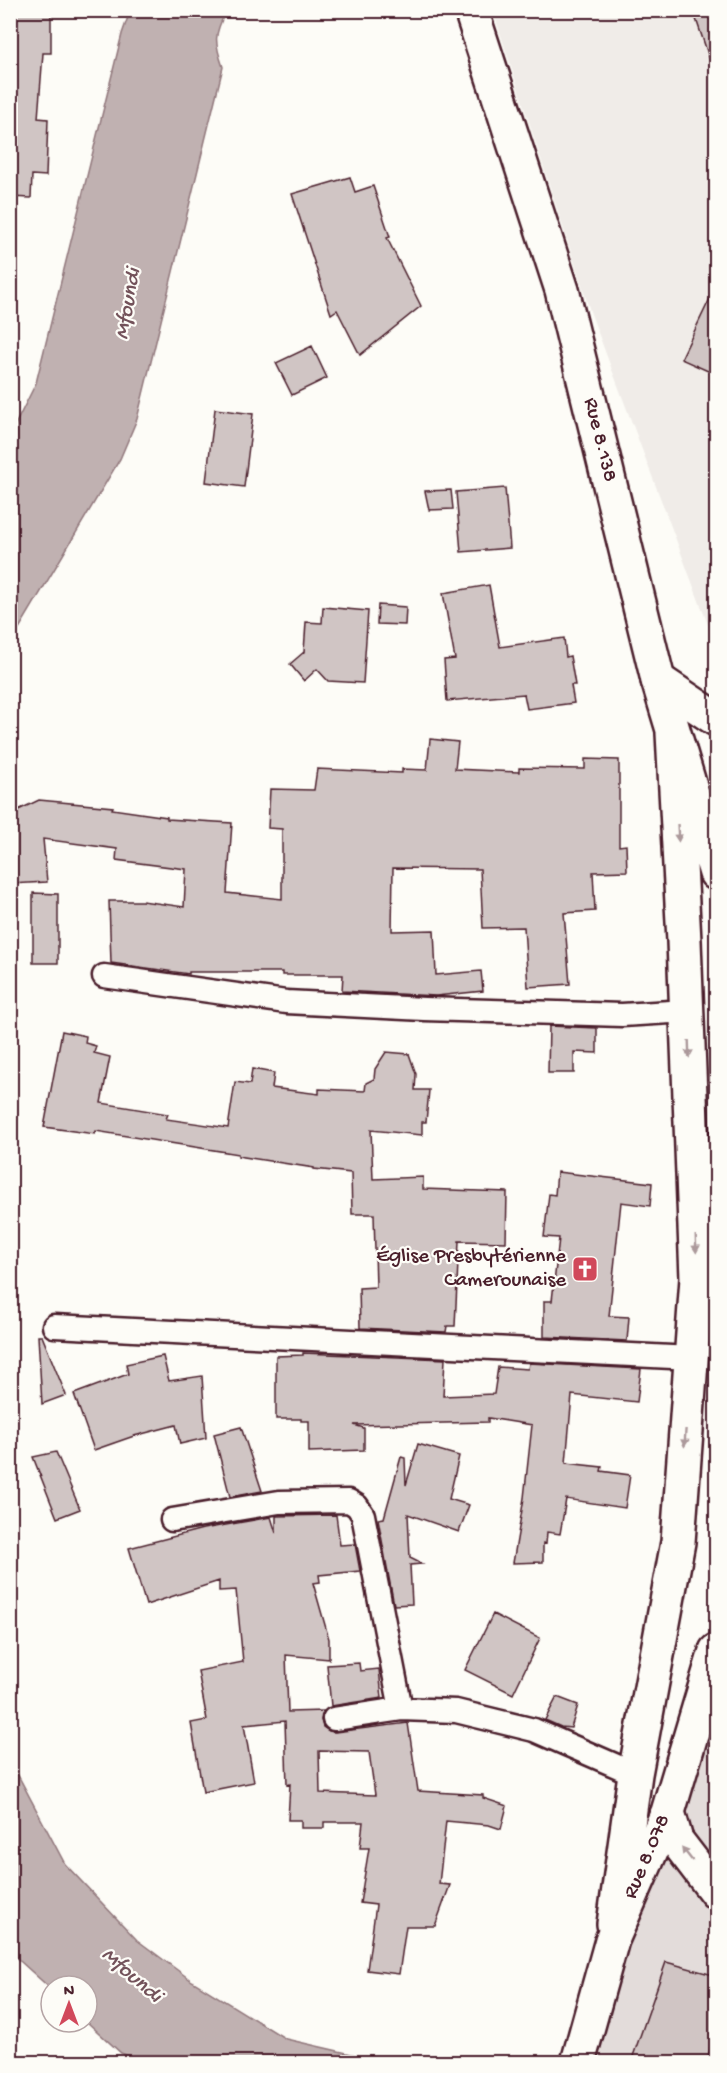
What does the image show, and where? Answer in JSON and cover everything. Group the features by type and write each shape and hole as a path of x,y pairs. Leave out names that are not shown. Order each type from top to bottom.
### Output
{"main road":[{"name":"Rue 8.138","path":"471,10 562,290 658,680 717,873"},
{"path":"658,680 717,718"},
{"path":"612,1940 635,1774 678,1542 697,1278 673,733"},
{"name":"Rue 8.078","path":"579,2055 612,1940 668,1812 717,1651"},
{"path":"668,1812 676,1840 717,1892"}],"street":[{"path":"104,976 286,1002 622,1015 687,1011"},
{"path":"54,1326 692,1358"},
{"path":"172,1520 279,1502 349,1501 357,1506 363,1515 401,1709"},
{"path":"334,1719 401,1709 456,1712 534,1730 635,1774"}],"shaded area":[{"path":"493,11 716,11 716,640 710,630 591,314"},
{"path":"716,1651 716,2062 578,2062"}],"water":[{"name":"Mfoundi","path":"130,11 226,11 217,32 218,51 223,67 137,419 120,459 11,642 11,433 36,383 122,34"},
{"name":"Mfoundi","path":"10,1760 65,1864 137,1940 192,1981 286,2039 386,2062 143,2062 121,2053 99,2033 99,1974 39,1974 39,1978 11,1953"}],"building":[{"path":"16,10 51,10 51,53 43,53 38,118 48,119 46,176 32,175 31,198 10,197 10,117 14,75 16,75"},
{"path":"693,10 717,10 717,68 713,69"},
{"path":"350,177 355,192 373,186 390,237 387,238 421,306 360,355 337,310 331,314 292,194"},
{"path":"717,284 717,375 681,359"},
{"path":"312,346 327,378 292,395 276,363"},
{"path":"215,409 253,414 244,487 206,482"},
{"path":"505,488 510,548 461,552 456,492"},
{"path":"451,490 453,509 429,510 425,491"},
{"path":"489,585 500,647 564,638 566,657 570,656 575,685 571,685 574,703 527,709 524,694 447,701 444,660 455,659 443,593"},
{"path":"378,605 406,607 405,625 377,624"},
{"path":"323,607 368,611 363,683 328,681 317,669 304,681 290,664 304,652 306,622 322,623"},
{"path":"430,739 458,742 455,769 519,772 519,768 585,769 585,759 619,760 619,846 626,845 627,871 593,872 595,911 564,913 570,984 528,987 524,927 483,928 480,869 393,868 392,931 434,930 436,975 481,971 483,991 436,996 342,991 343,975 282,975 282,972 189,972 189,974 111,963 109,901 142,901 184,907 186,869 116,860 117,849 43,839 47,882 10,884 10,814 39,800 113,807 112,809 167,817 167,819 232,823 227,893 282,899 282,829 268,828 270,789 314,790 317,769 402,773 402,769 427,770"},
{"path":"33,893 58,894 58,963 33,963"},
{"path":"549,1026 597,1028 597,1053 574,1052 574,1073 548,1073"},
{"path":"62,1031 86,1036 85,1043 96,1046 94,1053 110,1057 101,1103 168,1114 166,1119 228,1128 235,1082 250,1084 252,1069 274,1073 272,1088 319,1094 319,1089 365,1091 366,1083 374,1079 375,1069 386,1052 409,1054 416,1074 415,1090 429,1090 426,1122 422,1122 422,1135 371,1130 373,1179 423,1177 423,1189 507,1192 506,1242 459,1241 455,1326 447,1326 446,1332 360,1328 359,1288 376,1287 374,1214 352,1214 351,1173 314,1169 96,1131 95,1134 44,1127"},
{"path":"557,1172 652,1183 650,1206 621,1202 609,1316 629,1317 627,1341 544,1337 544,1301 552,1301 559,1238 544,1237 549,1194 555,1195"},
{"path":"38,1336 42,1336 66,1395 42,1404"},
{"path":"303,1353 445,1359 443,1396 494,1394 498,1367 528,1369 529,1363 641,1369 637,1402 572,1395 566,1463 602,1467 601,1471 630,1475 625,1508 566,1499 560,1534 547,1532 546,1544 543,1543 543,1562 513,1563 524,1498 532,1425 488,1418 488,1422 354,1425 364,1428 364,1450 309,1452 309,1421 276,1419 276,1356 303,1355"},
{"path":"163,1356 169,1381 202,1376 206,1438 180,1444 176,1425 94,1450 74,1394 128,1374 126,1364"},
{"path":"241,1427 262,1491 230,1497 214,1434"},
{"path":"418,1444 459,1456 449,1499 469,1505 459,1532 408,1514 410,1558 422,1564 410,1565 412,1604 394,1605 378,1519 384,1518 401,1457 405,1458 406,1485"},
{"path":"56,1452 80,1509 57,1518 33,1457"},
{"path":"336,1515 340,1545 355,1544 360,1571 319,1575 320,1582 313,1583 329,1639 329,1659 286,1655 288,1712 324,1711 321,1720 323,1727 335,1732 408,1723 418,1791 483,1795 483,1798 507,1806 501,1829 489,1825 446,1821 439,1884 450,1885 435,1926 406,1926 399,1974 367,1970 376,1905 360,1903 369,1848 360,1848 363,1822 324,1822 324,1828 301,1828 301,1820 288,1820 290,1784 287,1785 285,1721 244,1725 254,1782 203,1792 191,1723 207,1720 198,1671 243,1662 236,1590 219,1591 219,1581 146,1605 129,1548 203,1529 271,1517 276,1533 276,1516","holes":["319,1751 369,1752 375,1795 320,1793"]},
{"path":"493,1614 540,1638 513,1694 465,1670"},
{"path":"359,1663 360,1671 379,1669 382,1698 331,1706 327,1665"},
{"path":"557,1697 578,1705 571,1728 561,1727 545,1720"},
{"path":"666,1962 717,1976 717,2020 707,2062 631,2062"}],"place":[{"name":"Église Presbytérienne Camerounaise","path":"585,1269"}]}
